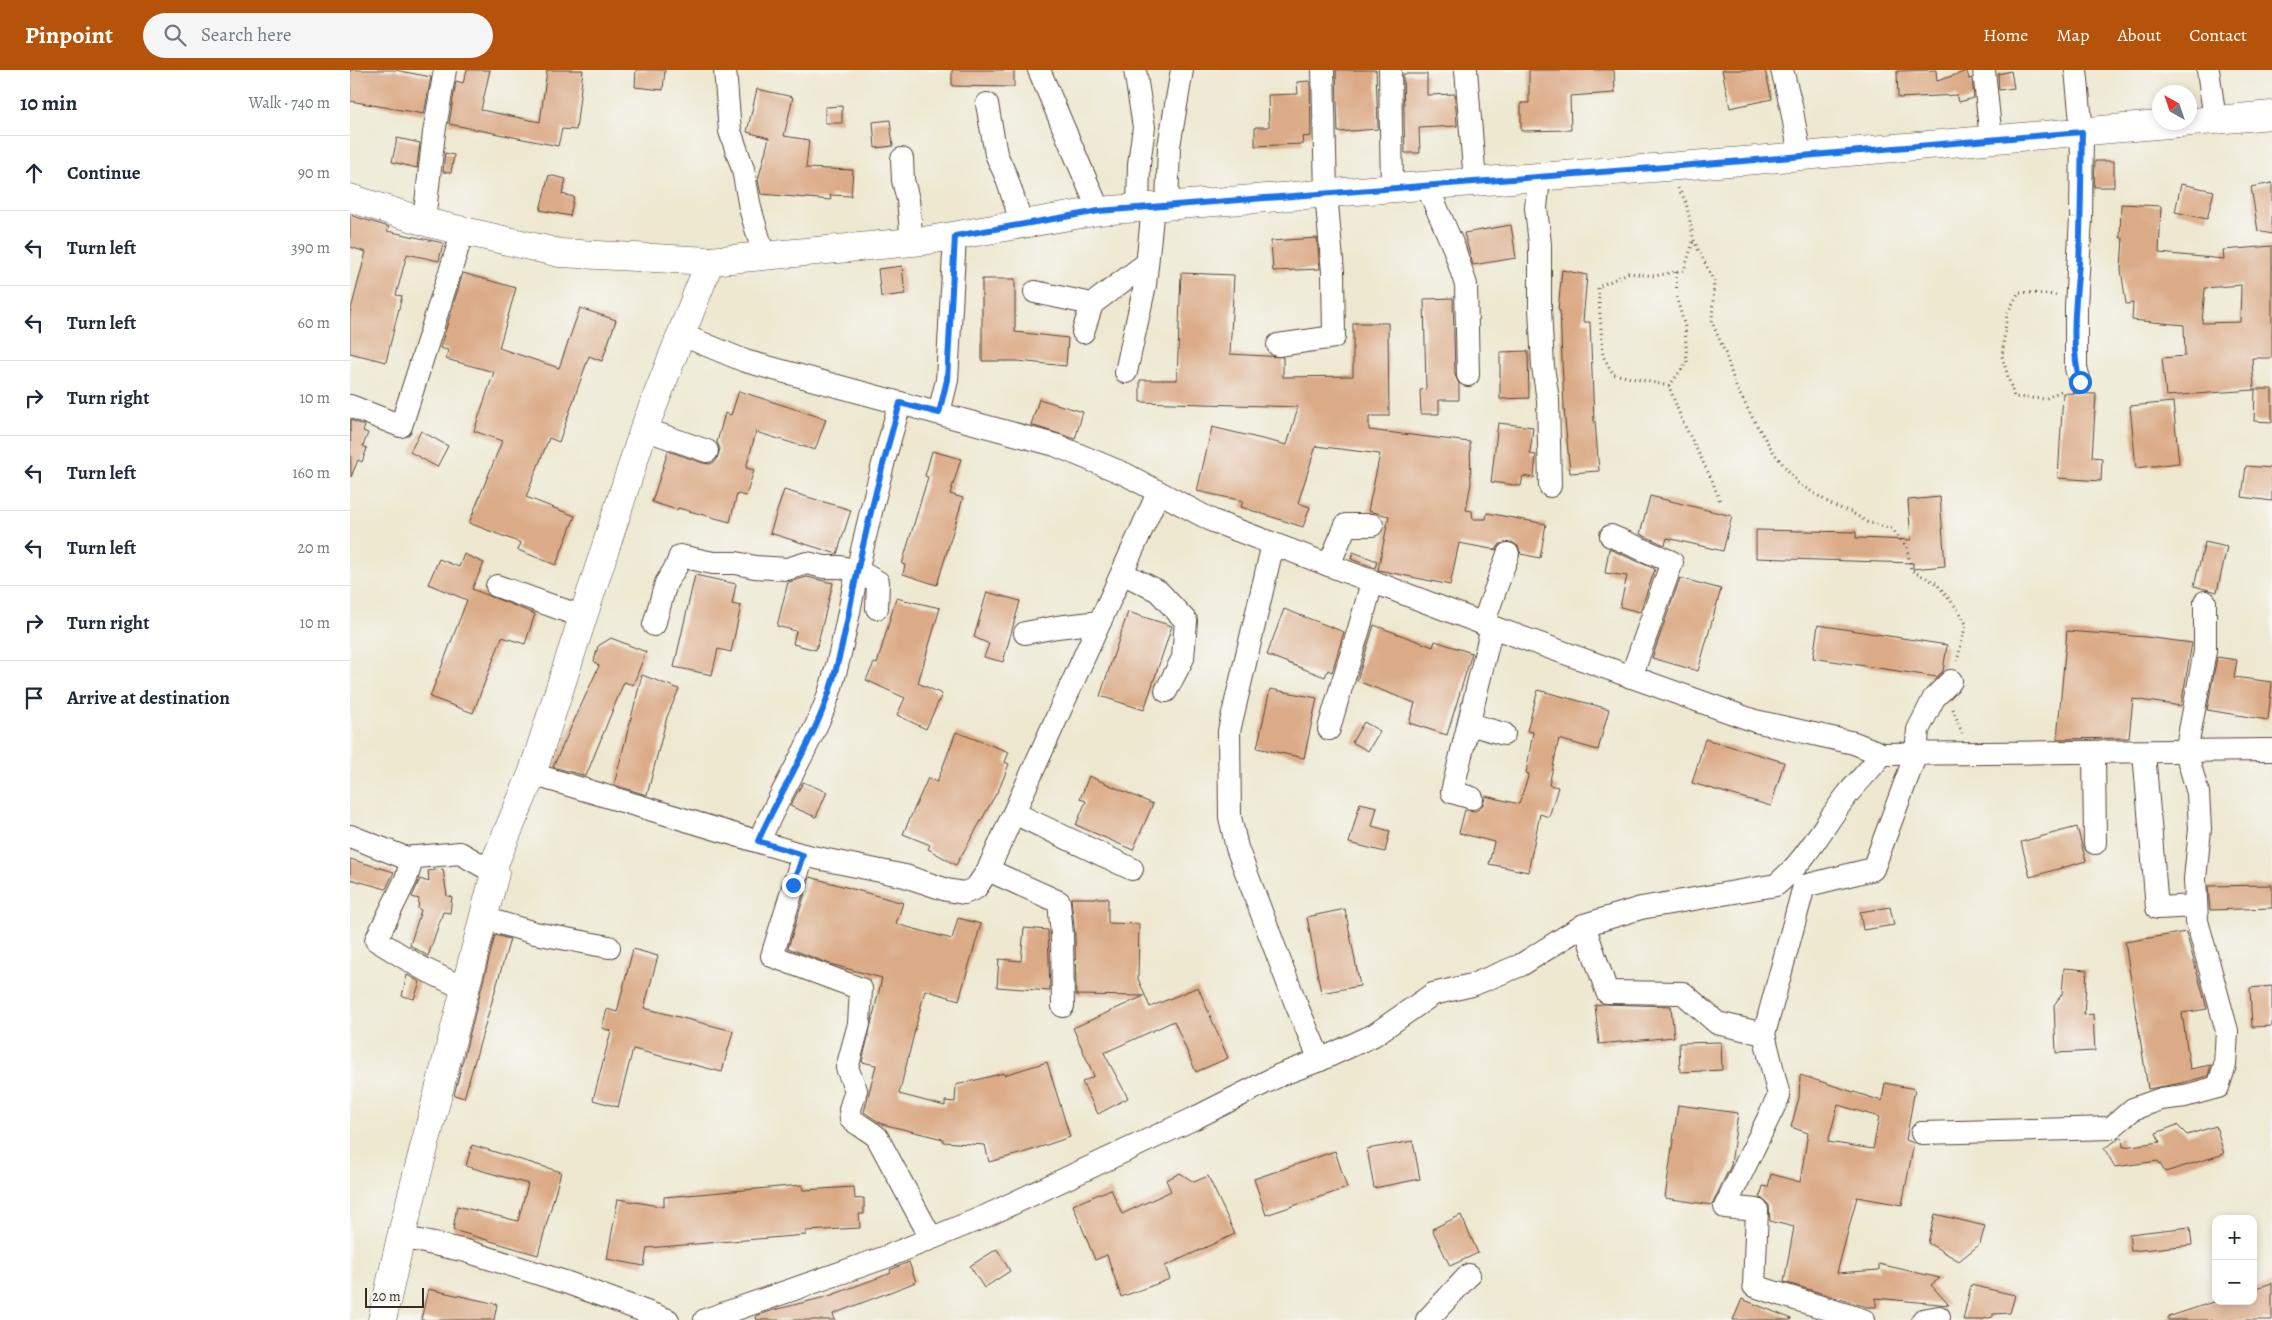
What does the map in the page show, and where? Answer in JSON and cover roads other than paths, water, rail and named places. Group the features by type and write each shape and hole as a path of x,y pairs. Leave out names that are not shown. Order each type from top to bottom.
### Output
{"main road":[{"path":"350,198 424,221 560,253 710,261 912,242 1099,211 1800,156 2272,116"},
{"path":"382,1320 401,1237 484,918 495,873 494,864 532,774 644,429 710,261"}],"street":[{"path":"424,221 434,133 445,70"},
{"path":"726,70 730,132 743,168 750,208 764,256"},
{"path":"1039,70 1099,211"},
{"path":"1135,70 1144,127 1139,164 1152,207"},
{"path":"1126,372 1145,284 1152,207 1169,146 1182,70"},
{"path":"1278,345 1334,337 1333,272 1326,193 1323,70"},
{"path":"1390,70 1392,188"},
{"path":"1466,70 1475,182"},
{"path":"1782,70 1791,105 1800,156"},
{"path":"1984,70 1991,140"},
{"path":"2076,70 2082,132 2081,218 2076,296 2076,368 2080,382"},
{"path":"2208,70 2215,120"},
{"path":"987,104 996,154 1006,176 1022,224"},
{"path":"902,159 903,180 908,200 912,242"},
{"path":"1538,177 1536,208 1540,244 1540,308 1543,367 1548,400 1550,486"},
{"path":"1427,186 1454,248 1466,285 1468,375"},
{"path":"350,406 401,426 463,231"},
{"path":"939,413 947,380 955,236"},
{"path":"1083,332 1092,304 1147,263"},
{"path":"1035,292 1092,304"},
{"path":"680,334 745,361 1055,445 1125,474 1213,522 1487,625 1755,721 1854,743 1882,754 2272,750"},
{"path":"758,841 773,808 807,748 825,703 848,620 858,571 900,403"},
{"path":"644,429 707,451"},
{"path":"532,774 803,855 906,876 947,890 964,893 976,888 988,870 1158,493"},
{"path":"1329,565 1346,525 1372,525"},
{"path":"1611,536 1672,562 1632,677"},
{"path":"1273,544 1229,731 1230,817 1241,857 1296,1004 1320,1060"},
{"path":"1472,798 1452,792 1469,724 1487,625 1508,554"},
{"path":"654,625 666,583 676,567 680,556 714,563 736,562 756,567 787,569 807,563 824,567 840,566 858,571 878,582 877,608"},
{"path":"1122,573 1158,591 1186,621 1183,658 1166,691"},
{"path":"1329,729 1343,677 1362,622 1372,582"},
{"path":"497,586 583,617"},
{"path":"1922,1133 2111,1128 2133,1109 2161,1099 2185,1096 2218,1087 2225,1065 2227,1031 2196,921 2195,879 2200,829 2198,793 2186,752 2205,651 2205,602"},
{"path":"1025,632 1057,626 1100,622"},
{"path":"1862,1320 1754,1286 1756,1210 1725,1207 1779,1096 1764,1034 1804,886 1873,870 1916,754 1918,730 1934,698 1950,681"},
{"path":"1469,724 1504,734"},
{"path":"2144,752 2157,908 2196,906"},
{"path":"2094,753 2095,843"},
{"path":"705,1320 886,1257 1047,1189 1280,1075 1320,1060 1374,1035 1433,994 1472,985 1521,965 1584,925 1641,908 1776,885 1792,872 1848,795 1882,754"},
{"path":"1014,813 1132,869"},
{"path":"350,836 406,858 460,853 495,873"},
{"path":"803,855 772,956 861,989 859,1024 847,1068 856,1090 850,1109 851,1119 862,1128 870,1130 876,1137 931,1238"},
{"path":"413,857 406,879 376,940 420,967 465,989"},
{"path":"988,870 1059,902 1062,935 1063,1006"},
{"path":"484,918 536,933 609,947"},
{"path":"1584,925 1606,992 1683,993 1716,1023 1764,1034"},
{"path":"401,1237 466,1251 540,1274 668,1320"},
{"path":"1427,1320 1469,1275"}]}
